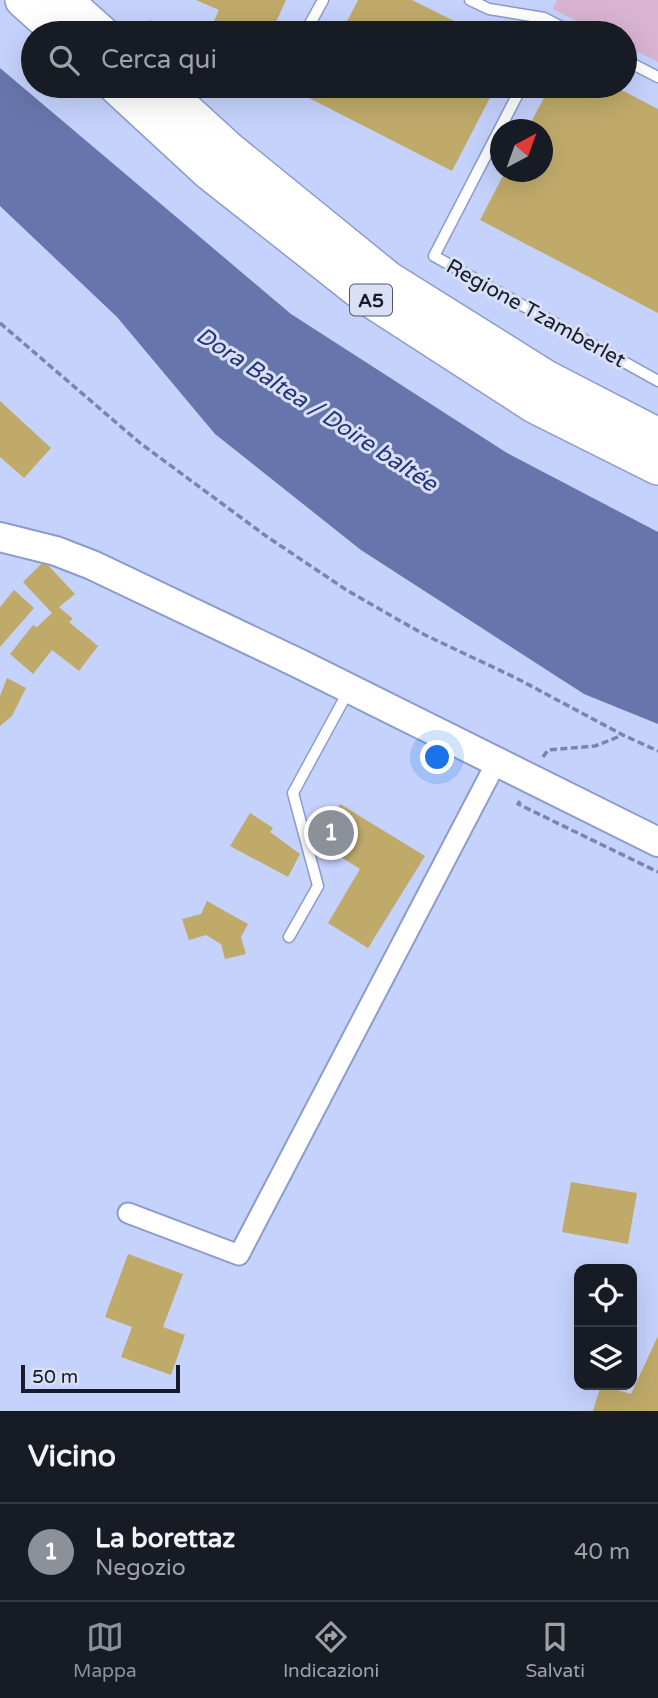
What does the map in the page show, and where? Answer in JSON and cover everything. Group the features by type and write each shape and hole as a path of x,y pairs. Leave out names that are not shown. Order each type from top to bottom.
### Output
{"highway":[{"path":"23,0 47,21"},
{"path":"65,0 88,21"},
{"name":"A5","path":"129,98 208,171 370,299 534,405 658,467"},
{"name":"A5","path":"172,98 228,149 388,279 546,378 658,436"}],"main road":[{"path":"0,537 56,551 92,565 658,842"}],"street":[{"path":"128,1213 239,1255 496,763"}],"lane":[{"path":"312,21 323,0"},
{"path":"470,0 489,9 544,18 546,21"},
{"path":"637,66 658,77"},
{"name":"Regione Tzamberlet","path":"516,98 434,256 658,381"},
{"path":"289,937 318,886 293,793 349,689"}],"path":[{"path":"0,323 140,443 266,536 348,591 425,635 658,751"}],"shaded area":[{"path":"557,0 658,0 658,62 637,51 637,21 577,21 553,9"}],"water":[{"name":"Dora Baltea / Doire baltée","path":"0,68 21,86 21,98 35,98 291,314 507,453 658,532 658,724 584,694 361,550 215,434 117,317 0,206"}],"building":[{"path":"196,0 286,0 276,21 214,21 219,10"},
{"path":"358,0 412,0 454,21 347,21"},
{"path":"309,98 490,98 452,171"},
{"path":"544,98 637,98 658,109 658,313 480,220 500,182 553,182 553,119 533,119"},
{"path":"0,401 51,448 24,478 0,457"},
{"path":"44,561 75,594 59,607 73,619 69,622 98,646 79,671 52,650 33,674 10,654 33,625 37,627 52,613 23,582"},
{"path":"14,590 34,608 0,647 0,607"},
{"path":"7,678 26,688 12,716 0,726 0,696"},
{"path":"340,804 425,856 368,948 328,923 360,869 317,842"},
{"path":"250,813 273,828 270,832 300,854 288,877 230,846"},
{"path":"207,901 248,924 241,937 246,954 225,959 221,944 206,935 189,940 182,919 201,914"},
{"path":"571,1182 637,1193 628,1244 562,1232"},
{"path":"128,1254 183,1274 163,1327 185,1335 171,1375 121,1357 132,1327 105,1317"},
{"path":"658,1336 658,1411 593,1411 599,1390 618,1390 631,1394 633,1390 637,1390 637,1381"}],"place":[{"name":"La borettaz","path":"331,833"}]}
